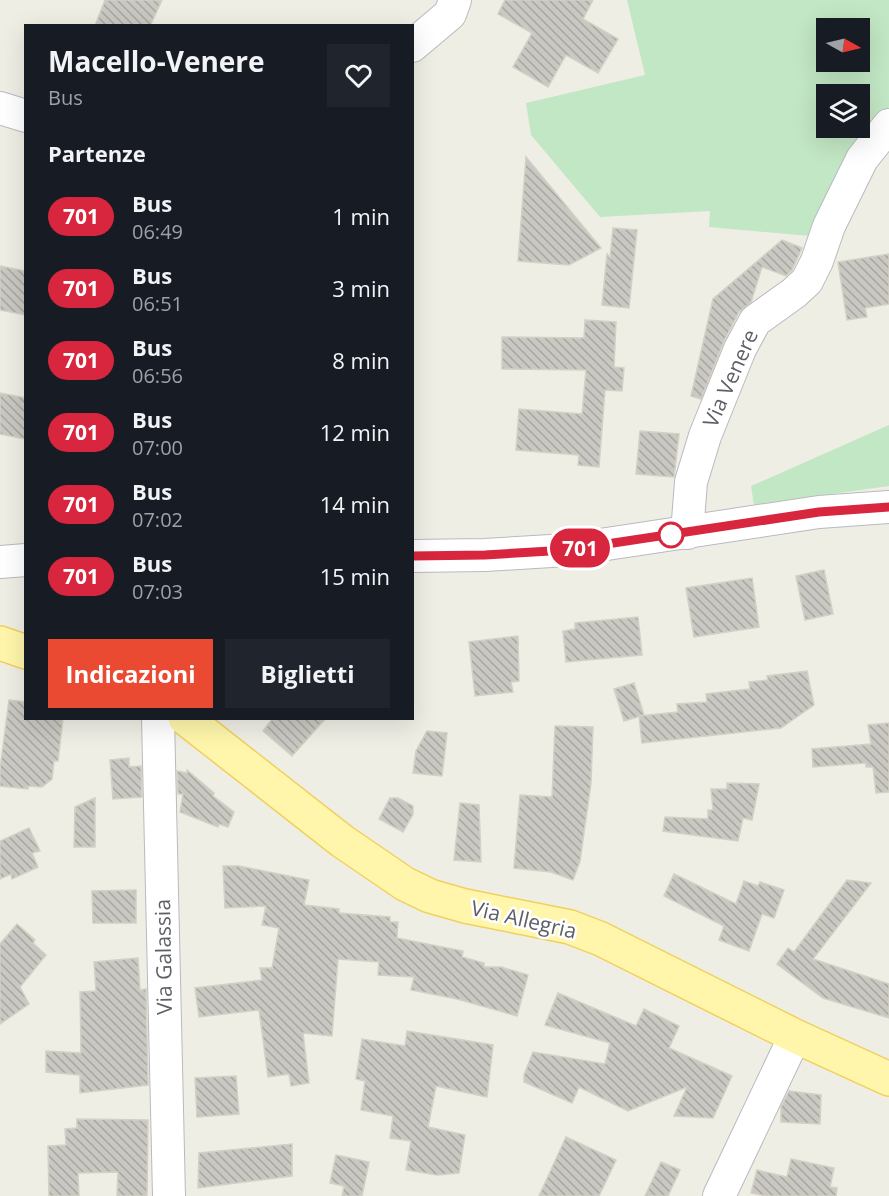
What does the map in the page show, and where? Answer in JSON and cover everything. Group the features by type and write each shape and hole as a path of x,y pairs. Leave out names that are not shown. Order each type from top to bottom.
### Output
{"main road":[{"path":"0,643 24,651"},
{"name":"Via Allegria","path":"188,720 342,841 405,884 430,896 465,906 561,925 601,939 795,1036 889,1079"}],"street":[{"path":"414,44 450,14 455,0"},
{"path":"0,108 24,115"},
{"name":"Via Venere","path":"687,532 692,482 705,436 740,349 755,321 807,281 817,261 829,226 862,159 889,124"},
{"path":"414,556 567,550 819,512 889,507"},
{"path":"0,562 24,560"},
{"name":"Via Galassia","path":"158,720 169,1196"},
{"path":"719,1196 795,1036"}],"green space":[{"path":"627,0 889,0 889,107 870,131 870,84 816,84 816,138 865,138 844,165 810,236 709,227 710,211 600,217 531,135 526,103 645,75"},
{"path":"889,425 889,486 754,505 751,486"}],"building":[{"path":"105,0 162,0 151,24 96,24"},
{"path":"505,0 593,0 583,19 618,39 598,73 566,55 548,87 513,67 532,33 498,14"},
{"path":"526,157 601,248 569,265 518,261"},
{"path":"613,228 637,230 629,308 602,305 607,254 610,258"},
{"path":"782,240 802,248 792,270 786,276 762,267 751,302 739,312 724,341 701,399 691,396 713,299"},
{"path":"889,254 889,304 865,308 867,317 847,320 838,262"},
{"path":"0,266 24,271 24,315 0,310"},
{"path":"585,320 616,322 614,367 624,368 622,391 605,390 599,467 578,465 579,455 516,450 519,409 582,414 586,370 502,369 502,337 584,338"},
{"path":"0,393 24,398 24,439 0,434"},
{"path":"640,431 679,434 674,477 636,474"},
{"path":"824,570 833,614 805,620 796,576"},
{"path":"752,578 759,627 694,637 686,588"},
{"path":"638,617 642,655 566,662 563,631 575,629 575,623"},
{"path":"518,636 519,681 511,682 513,692 475,696 469,642"},
{"path":"807,671 814,705 781,728 642,743 639,716 678,712 677,704 707,702 706,694 750,689 749,682 768,680 767,676"},
{"path":"634,683 644,715 624,721 614,689"},
{"path":"9,700 24,702 24,720 63,720 58,761 54,761 52,779 42,787 28,786 28,789 0,786"},
{"path":"271,720 324,720 292,756 263,731"},
{"path":"889,723 889,792 876,793 873,767 866,767 866,763 813,767 812,749 871,744 868,725"},
{"path":"555,726 593,727 591,783 580,861 573,880 551,872 514,868 520,795 552,797"},
{"path":"427,731 447,733 442,776 413,773 416,751"},
{"path":"129,758 129,767 141,766 142,797 113,799 110,760"},
{"path":"187,770 214,793 213,796 234,812 228,827 219,824 218,827 180,812 183,794 178,794 177,771 187,773"},
{"path":"727,783 759,784 752,820 743,818 738,841 663,831 665,817 708,819 708,810 713,810 711,789 727,789"},
{"path":"95,798 95,847 74,847 75,807"},
{"path":"390,798 398,798 413,806 413,814 403,832 379,819"},
{"path":"460,803 479,805 481,862 454,860"},
{"path":"29,828 40,851 32,853 38,867 12,879 11,874 0,879 0,841"},
{"path":"223,866 239,866 309,880 304,905 339,909 339,913 390,917 390,922 398,922 397,938 463,951 462,957 484,963 484,967 501,967 528,975 517,1016 457,999 411,990 414,977 378,975 379,962 338,959 332,1036 303,1033 309,1083 291,1086 289,1074 268,1077 259,1010 199,1017 195,988 262,980 260,968 272,968 279,928 262,925 266,906 225,908"},
{"path":"674,874 736,904 744,881 758,886 760,882 784,890 774,918 762,914 749,951 719,940 724,926 664,896"},
{"path":"847,880 871,883 813,959 889,984 889,1018 823,998 777,964 788,948 794,952"},
{"path":"136,890 136,923 93,923 92,891"},
{"path":"17,924 35,940 33,943 46,955 20,987 29,1004 0,1024 0,944"},
{"path":"138,958 140,990 146,989 148,1085 80,1093 80,1075 46,1072 46,1051 81,1053 80,992 96,991 94,962"},
{"path":"558,993 636,1026 644,1009 679,1026 669,1048 732,1076 713,1118 674,1116 687,1087 628,1111 579,1087 572,1103 524,1082 524,1075 533,1052 605,1064 610,1043 545,1025"},
{"path":"407,1031 493,1045 487,1097 436,1086 428,1127 465,1135 459,1173 437,1175 406,1170 411,1141 390,1138 393,1116 361,1110 365,1081 356,1079 362,1039 405,1046"},
{"path":"236,1076 239,1114 197,1117 195,1078"},
{"path":"789,1091 821,1095 820,1124 781,1122 781,1107"},
{"path":"77,1119 148,1120 147,1196 117,1196 118,1172 78,1173 79,1196 49,1196 48,1146 66,1145 65,1129 77,1128"},
{"path":"566,1137 616,1160 599,1196 539,1196"},
{"path":"292,1144 292,1176 198,1188 199,1153"},
{"path":"336,1155 369,1162 362,1196 342,1196 344,1186 330,1183"},
{"path":"791,1159 834,1168 830,1187 837,1188 836,1196 766,1196 751,1193 757,1170 787,1177"},
{"path":"661,1162 680,1170 668,1196 645,1196"}],"bus line":[{"name":"701","path":"414,556 567,550 819,512 889,507"}]}
